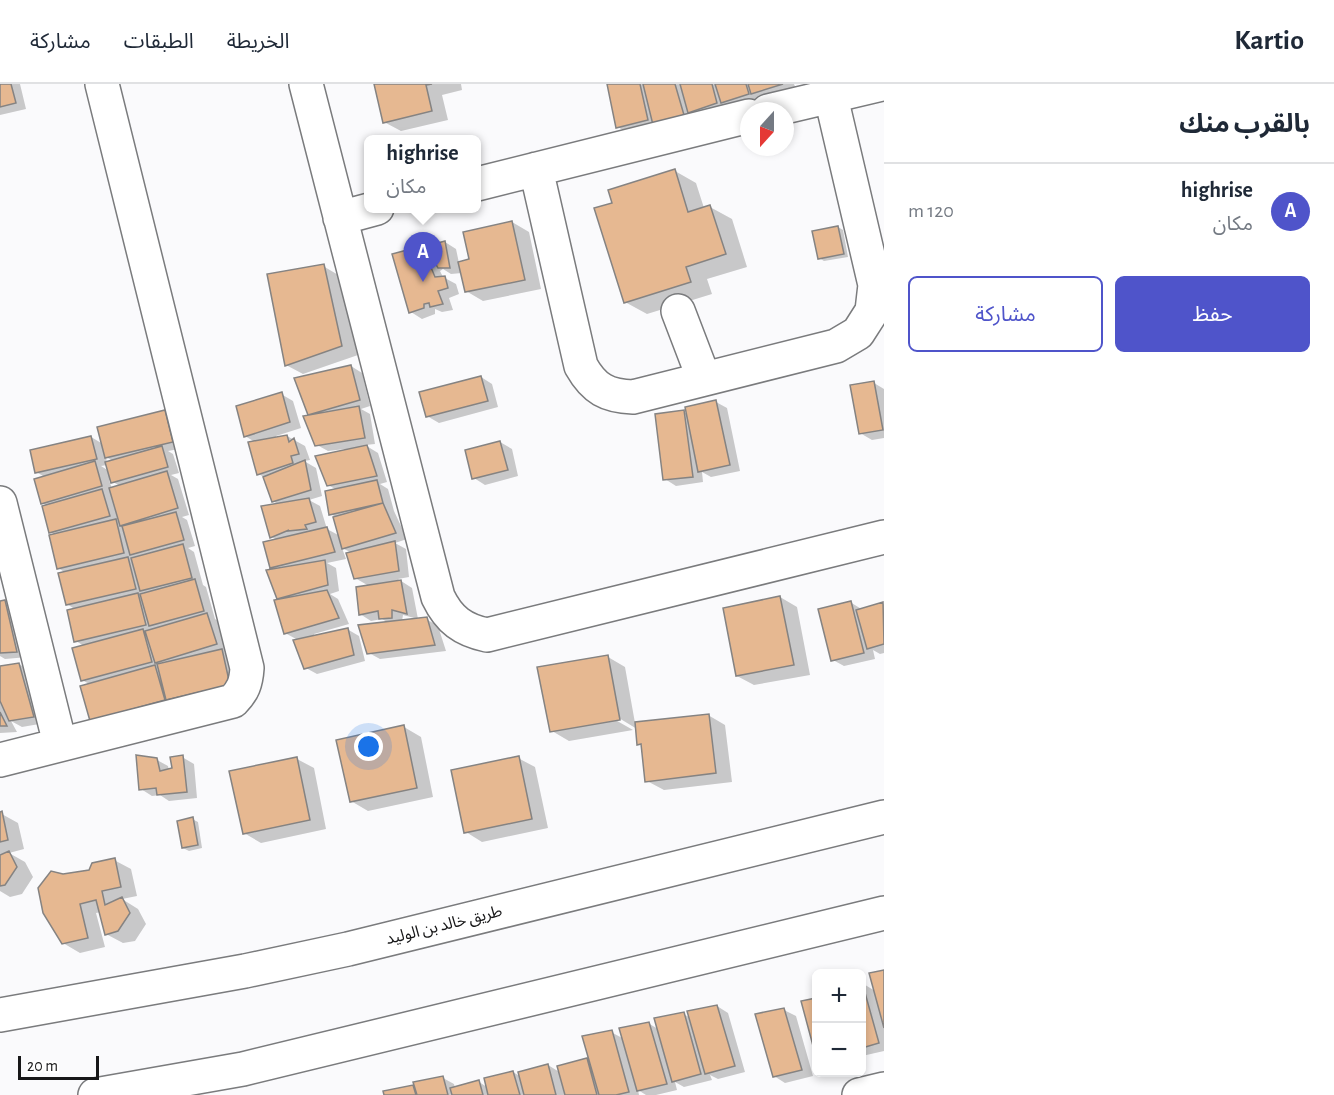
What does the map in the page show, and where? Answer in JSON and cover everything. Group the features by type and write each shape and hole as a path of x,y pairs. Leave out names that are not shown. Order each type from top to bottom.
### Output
{"street":[{"path":"0,760 233,700 242,692 246,681 247,668 102,84"},
{"path":"306,84 438,597 446,612 457,624 471,632 488,635 884,537"},
{"path":"794,105 882,84"},
{"path":"536,169 581,366 589,380 602,390 617,396 633,397 836,346 858,333 872,311 875,285 831,97"},
{"path":"481,183 740,118"},
{"path":"340,218 364,212"},
{"path":"678,311 704,379"},
{"path":"0,503 5,543 60,744"},
{"name":"طريق خالد بن الوليد","path":"0,1016 245,971 348,949 884,817"},
{"path":"95,1095 243,1069 884,913"},
{"path":"859,1095 884,1089"}],"building":[{"path":"0,84 11,84 16,103 0,107"},
{"path":"374,84 432,84 426,85 432,111 383,123"},
{"path":"607,84 640,84 648,120 616,128"},
{"path":"643,84 675,84 684,115 653,125"},
{"path":"680,84 712,84 717,103 688,113"},
{"path":"715,84 746,84 749,94 721,103"},
{"path":"748,84 783,84 751,94"},
{"path":"675,169 688,212 710,205 726,254 686,267 691,282 624,303 594,208 612,203 608,190"},
{"path":"512,221 525,280 465,292 458,262 469,259 463,232"},
{"path":"838,226 844,254 818,259 812,231"},
{"path":"445,241 450,268 438,268 434,261 430,265 435,277 445,276 448,288 438,291 443,304 430,307 429,303 424,304 424,308 409,313 392,254 422,246 427,260 431,260 427,246"},
{"path":"324,264 342,346 285,366 267,274"},
{"path":"351,365 360,400 308,415 294,378"},
{"path":"481,376 488,401 426,417 419,392"},
{"path":"874,381 883,430 859,434 850,385"},
{"path":"282,392 290,422 244,437 236,406"},
{"path":"716,400 730,465 698,472 685,407"},
{"path":"359,406 365,438 315,446 303,416"},
{"path":"165,410 173,442 105,458 97,427"},
{"path":"684,410 693,477 663,480 655,414"},
{"path":"287,435 289,442 294,438 299,454 291,456 293,463 257,475 248,442"},
{"path":"91,436 97,459 35,473 30,450"},
{"path":"500,441 508,470 472,479 465,450"},
{"path":"367,445 377,476 327,486 315,456"},
{"path":"162,446 168,467 111,483 105,462"},
{"path":"305,460 311,490 272,502 263,477"},
{"path":"95,461 102,486 41,504 34,479"},
{"path":"167,471 178,508 120,526 109,488"},
{"path":"377,480 383,503 329,515 325,491"},
{"path":"102,489 110,516 49,533 42,506"},
{"path":"309,498 316,522 305,525 307,529 289,530 270,538 261,506"},
{"path":"383,503 396,533 342,549 333,517"},
{"path":"176,512 184,540 130,555 122,526"},
{"path":"116,519 124,553 57,569 49,535"},
{"path":"327,527 335,552 270,568 263,542"},
{"path":"395,541 399,571 354,579 346,553"},
{"path":"183,544 192,578 140,591 131,558"},
{"path":"128,557 136,589 66,605 58,573"},
{"path":"325,560 328,585 277,599 266,570"},
{"path":"195,579 204,611 149,626 140,594"},
{"path":"401,580 407,614 392,610 392,618 379,619 378,611 359,615 356,587"},
{"path":"327,590 339,618 284,634 274,600"},
{"path":"138,593 146,625 74,642 67,610"},
{"path":"780,596 794,665 736,676 723,608"},
{"path":"5,600 17,652 0,653 0,601"},
{"path":"851,601 864,653 831,661 818,609"},
{"path":"883,602 884,644 867,649 856,610"},
{"path":"207,613 217,644 155,663 145,631"},
{"path":"427,617 435,645 367,654 358,625"},
{"path":"348,628 354,655 304,669 293,640"},
{"path":"143,629 152,662 81,681 72,648"},
{"path":"222,649 230,685 166,700 157,664"},
{"path":"608,655 620,720 550,732 537,667"},
{"path":"19,663 34,717 9,721 0,701 0,666"},
{"path":"155,665 165,700 90,721 80,686"},
{"path":"0,712 7,726 0,726"},
{"path":"709,714 716,773 645,782 641,744 637,745 635,722"},
{"path":"404,725 417,788 350,802 336,740"},
{"path":"136,755 157,758 160,771 172,768 170,757 183,755 187,792 157,795 156,788 139,790"},
{"path":"519,756 532,819 464,833 451,770"},
{"path":"297,757 310,820 243,834 229,771"},
{"path":"2,811 8,840 0,842 0,812"},
{"path":"193,817 198,845 182,848 177,821"},
{"path":"9,851 17,867 5,885 0,886 0,855"},
{"path":"115,858 121,887 102,891 105,905 122,897 130,913 118,931 105,935 96,900 80,904 88,938 62,944 43,913 38,888 51,871 63,874 89,870 92,863"},
{"path":"884,970 884,1028 869,973"},
{"path":"866,996 879,1043 866,1047"},
{"path":"812,999 812,1042 801,1001"},
{"path":"717,1005 735,1066 705,1074 687,1011"},
{"path":"784,1008 802,1070 773,1077 755,1014"},
{"path":"684,1012 701,1074 672,1082 654,1018"},
{"path":"649,1022 667,1084 637,1091 619,1028"},
{"path":"612,1030 629,1092 599,1095 582,1036"},
{"path":"587,1058 597,1095 565,1095 557,1066"},
{"path":"548,1064 556,1095 524,1095 518,1072"},
{"path":"513,1071 520,1095 488,1095 484,1078"},
{"path":"443,1076 448,1095 417,1095 413,1082"},
{"path":"479,1080 483,1095 452,1095 450,1088"},
{"path":"413,1085 416,1095 384,1095 383,1091"}],"place":[{"name":"highrise","path":"423,282"}]}
